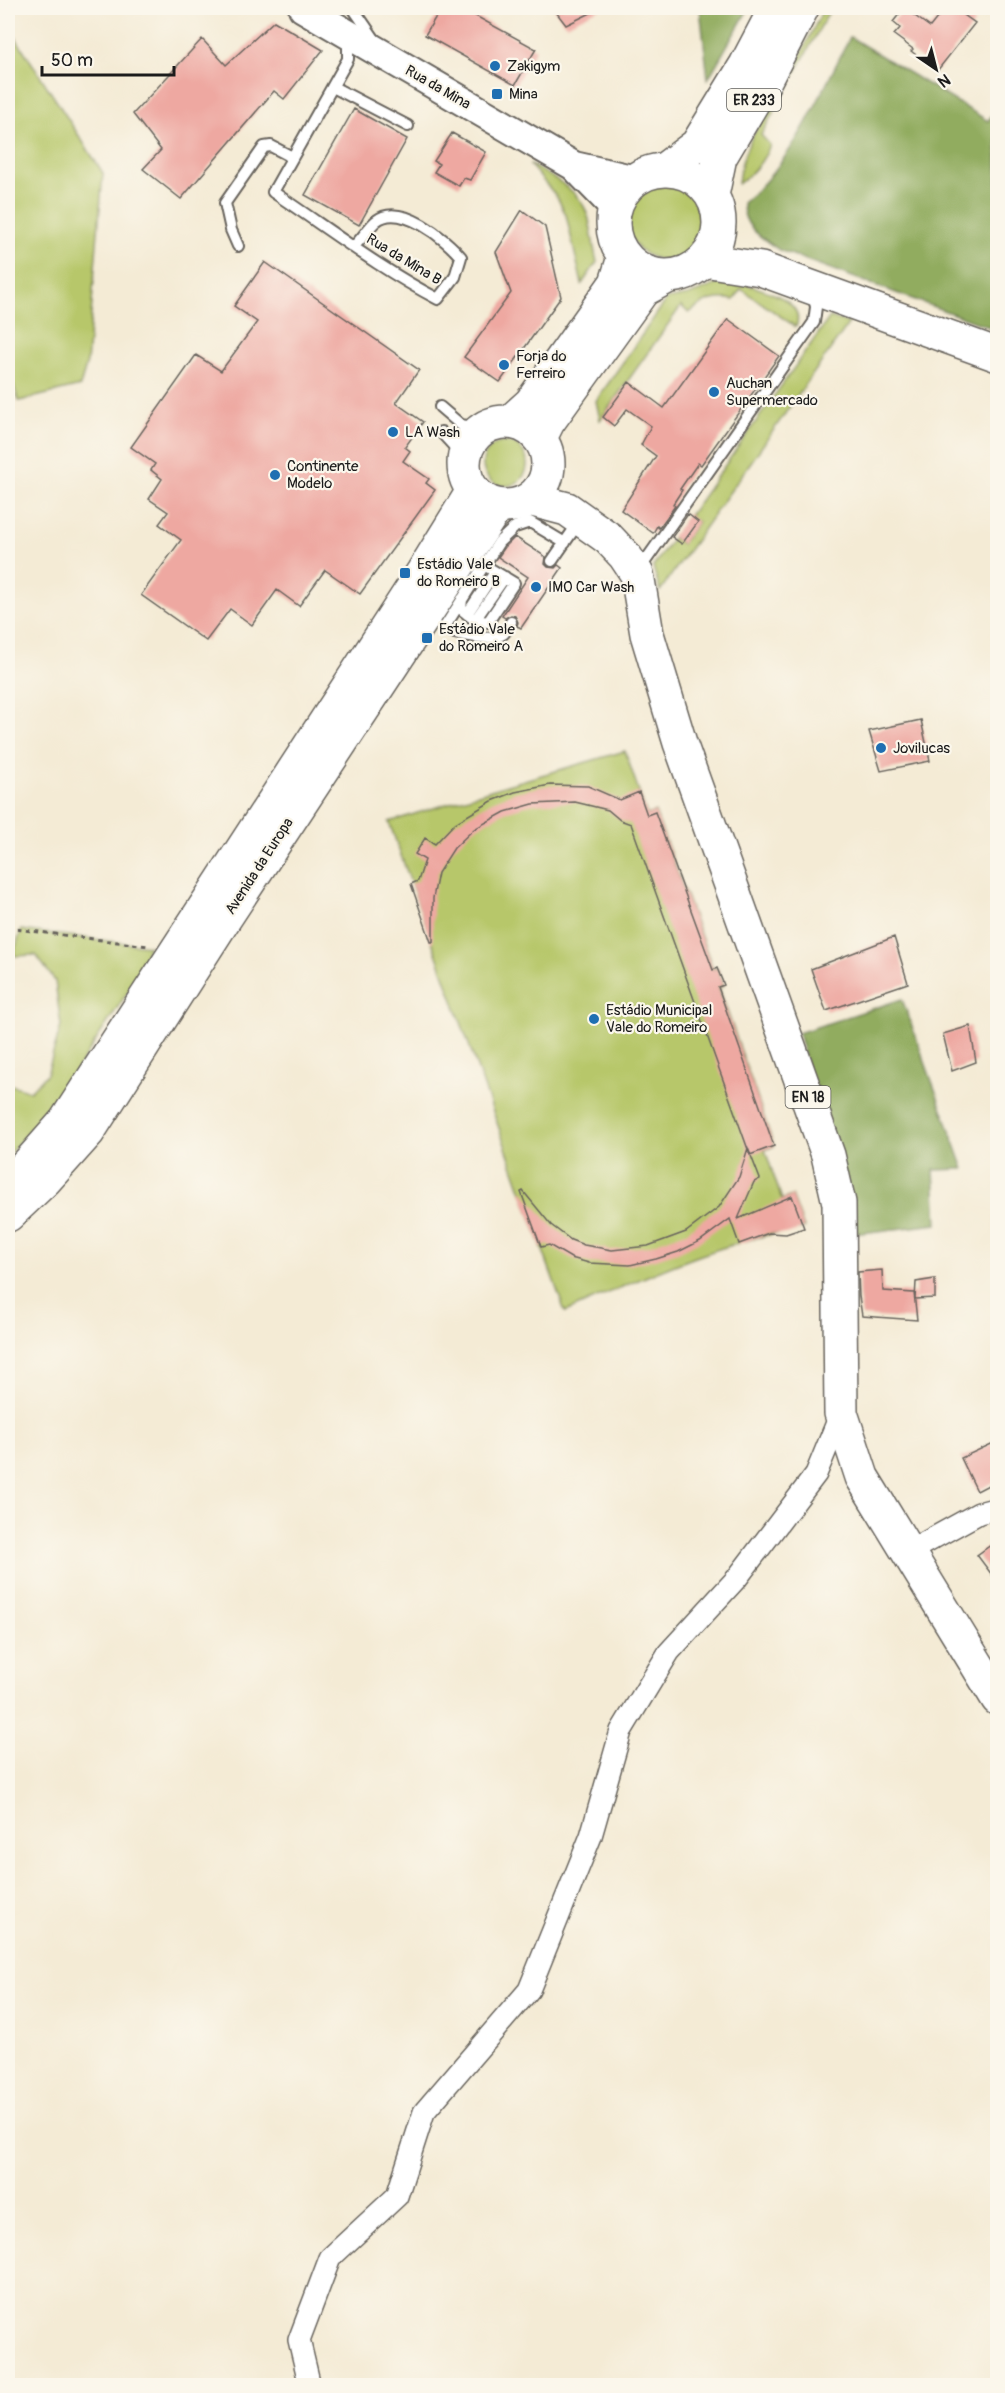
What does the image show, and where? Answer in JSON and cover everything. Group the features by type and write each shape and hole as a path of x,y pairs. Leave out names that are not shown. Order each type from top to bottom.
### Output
{"main road":[{"name":"Rua da Mina","path":"303,8 574,166"},
{"name":"ER 233","path":"650,175 697,145 746,65 776,8"},
{"name":"ER 233","path":"712,195 720,157 761,88 802,8"},
{"path":"574,166 650,175 681,172 695,178 712,195 717,208 719,227 715,244 704,261 682,274 667,277 655,276 639,270 624,257 613,234 612,218 617,201 625,188 650,175"},
{"path":"574,166 615,208"},
{"path":"719,227 761,269"},
{"path":"496,425 521,424 540,438 547,454 538,487 508,507 485,498 465,475 464,457 472,439 531,402 616,283 624,257"},
{"path":"704,261 761,269 998,355"},
{"path":"540,438 548,422 643,290 667,277"},
{"name":"EN 18","path":"538,487 571,524 608,538 625,556 637,574 647,634 680,743 828,1155 839,1203 841,1413 862,1477 998,1699"},
{"name":"Avenida da Europa","path":"8,1183 65,1122 423,572 485,498"},
{"name":"Avenida da Europa","path":"8,1215 45,1180 88,1132 231,908 485,498"}],"street":[{"path":"310,2385 299,2340 330,2258 397,2196 424,2112 529,1990 591,1836 621,1731 669,1652 737,1578 816,1474 841,1413"},
{"path":"908,1552 979,1513 998,1508"}],"lane":[{"name":"Rua da Mina B","path":"354,246 376,221 385,217 406,216 452,246 461,257 454,277 438,299 416,288 273,192 361,41"},
{"path":"333,87 408,126"},
{"path":"238,246 231,230 225,203 264,147 272,146 292,158"},
{"path":"637,574 814,322 816,307 812,287"},
{"path":"440,407 461,425 496,425"},
{"path":"441,432 464,457"},
{"path":"511,622 502,634 494,637 452,634 444,628 499,542 515,527 530,522 571,524 552,561"},
{"path":"462,599 461,609 471,617 490,620 514,583 484,565"},
{"path":"471,617 500,574"}],"path":[{"path":"8,928 176,950"}],"green space":[{"path":"700,8 749,8 708,79"},
{"path":"824,8 831,8 761,135 770,145 757,167 738,184 744,155 750,142 788,78"},
{"path":"8,26 103,173 87,362 80,386 19,401 8,369"},
{"path":"850,37 988,121 997,107 997,330 779,250 749,225 743,203 777,168 791,147"},
{"path":"529,164 572,191 579,198 588,216 597,262 582,284 566,215 557,197"},
{"path":"659,180 675,180 689,187 700,198 707,212 704,235 689,253 675,260 659,260 645,253 634,242 627,228 627,212 634,198 645,187"},
{"path":"730,279 786,300 794,308 797,316 796,327 741,289 734,300 710,300 689,313 681,306 600,420 596,401 667,299 689,295"},
{"path":"830,317 849,323 660,591 653,567 673,538 682,544 698,522 689,516"},
{"path":"505,442 521,448 527,464 521,480 505,486 489,480 483,464 489,448"},
{"name":"Estádio Municipal Vale do Romeiro","path":"625,751 647,815 655,812 713,969 717,968 724,985 719,988 774,1146 765,1150 782,1200 792,1196 804,1228 712,1251 565,1312 389,822"},
{"path":"21,930 149,946 137,978 56,1101 8,1155 8,1084 30,1091 47,1074 61,1026 55,981 36,955 13,956"},
{"path":"902,999 964,1169 934,1170 937,1224 853,1234 798,1033"}],"building":[{"path":"441,8 461,8 536,49 515,85 425,35"},
{"path":"553,8 601,8 566,25"},
{"path":"904,8 930,27 945,8 954,8 975,23 937,71 894,35 900,28 893,22"},
{"path":"274,21 323,50 284,99 274,91 181,199 143,169 161,150 133,114 202,39 226,65"},
{"path":"354,109 407,139 359,225 305,195"},
{"path":"452,133 486,152 470,180 464,178 459,186 434,172 439,164 434,161"},
{"path":"522,210 545,227 561,297 500,382 464,357 511,293 496,252"},
{"path":"265,262 419,370 396,403 423,422 405,447 410,451 403,461 429,479 426,483 435,490 360,594 325,570 299,606 277,590 252,625 230,609 206,641 141,595 181,540 159,524 168,512 149,499 162,479 151,470 155,464 131,447 196,355 221,371 257,322 234,306"},
{"name":"Auchan Supermercado","path":"728,319 779,356 701,465 698,463 680,489 682,490 673,504 675,506 653,533 621,510 656,456 641,445 651,426 627,409 614,426 603,417 629,382 664,408"},
{"path":"688,514 698,522 682,544 672,537"},
{"name":"IMO Car Wash","path":"515,537 546,557 545,564 548,567 555,568 558,565 562,568 521,628 517,626 515,616 505,618 502,616 528,577 498,557"},
{"path":"921,720 930,761 881,771 869,731"},
{"path":"550,785 588,786 620,800 639,792 647,815 655,812 713,970 717,968 724,985 718,987 774,1146 750,1155 631,824 620,820 608,810 575,802 533,804 505,812 474,829 454,848 438,873 433,898 433,942 431,942 411,884 418,881 425,860 415,854 425,838 435,844 455,823 492,801 515,792"},
{"path":"894,937 908,983 826,1011 811,969"},
{"path":"970,1026 976,1062 952,1071 943,1034"},
{"path":"748,1148 760,1179 754,1182 738,1219 792,1196 804,1228 786,1234 769,1233 739,1244 730,1219 700,1241 678,1252 656,1259 630,1265 589,1263 571,1258 549,1245 541,1247 521,1192 523,1191 551,1225 571,1240 612,1250 648,1246 686,1232 719,1207 739,1177"},
{"path":"882,1270 883,1291 914,1293 917,1320 862,1316 858,1272"},
{"path":"935,1279 935,1298 915,1299 916,1282"},
{"path":"998,1441 998,1480 977,1491 961,1458"},
{"path":"998,1540 998,1583 977,1555"}],"place":[{"name":"Zakigym","path":"495,66"},
{"name":"Mina","path":"497,94"},
{"name":"Forja do Ferreiro","path":"504,365"},
{"name":"Auchan Supermercado","path":"714,392"},
{"name":"LA Wash","path":"393,432"},
{"name":"Continente Modelo","path":"275,475"},
{"name":"Estádio Vale do Romeiro B","path":"405,573"},
{"name":"IMO Car Wash","path":"536,587"},
{"name":"Estádio Vale do Romeiro A","path":"427,638"},
{"name":"Jovilucas","path":"881,748"},
{"name":"Estádio Municipal Vale do Romeiro","path":"594,1019"}]}
